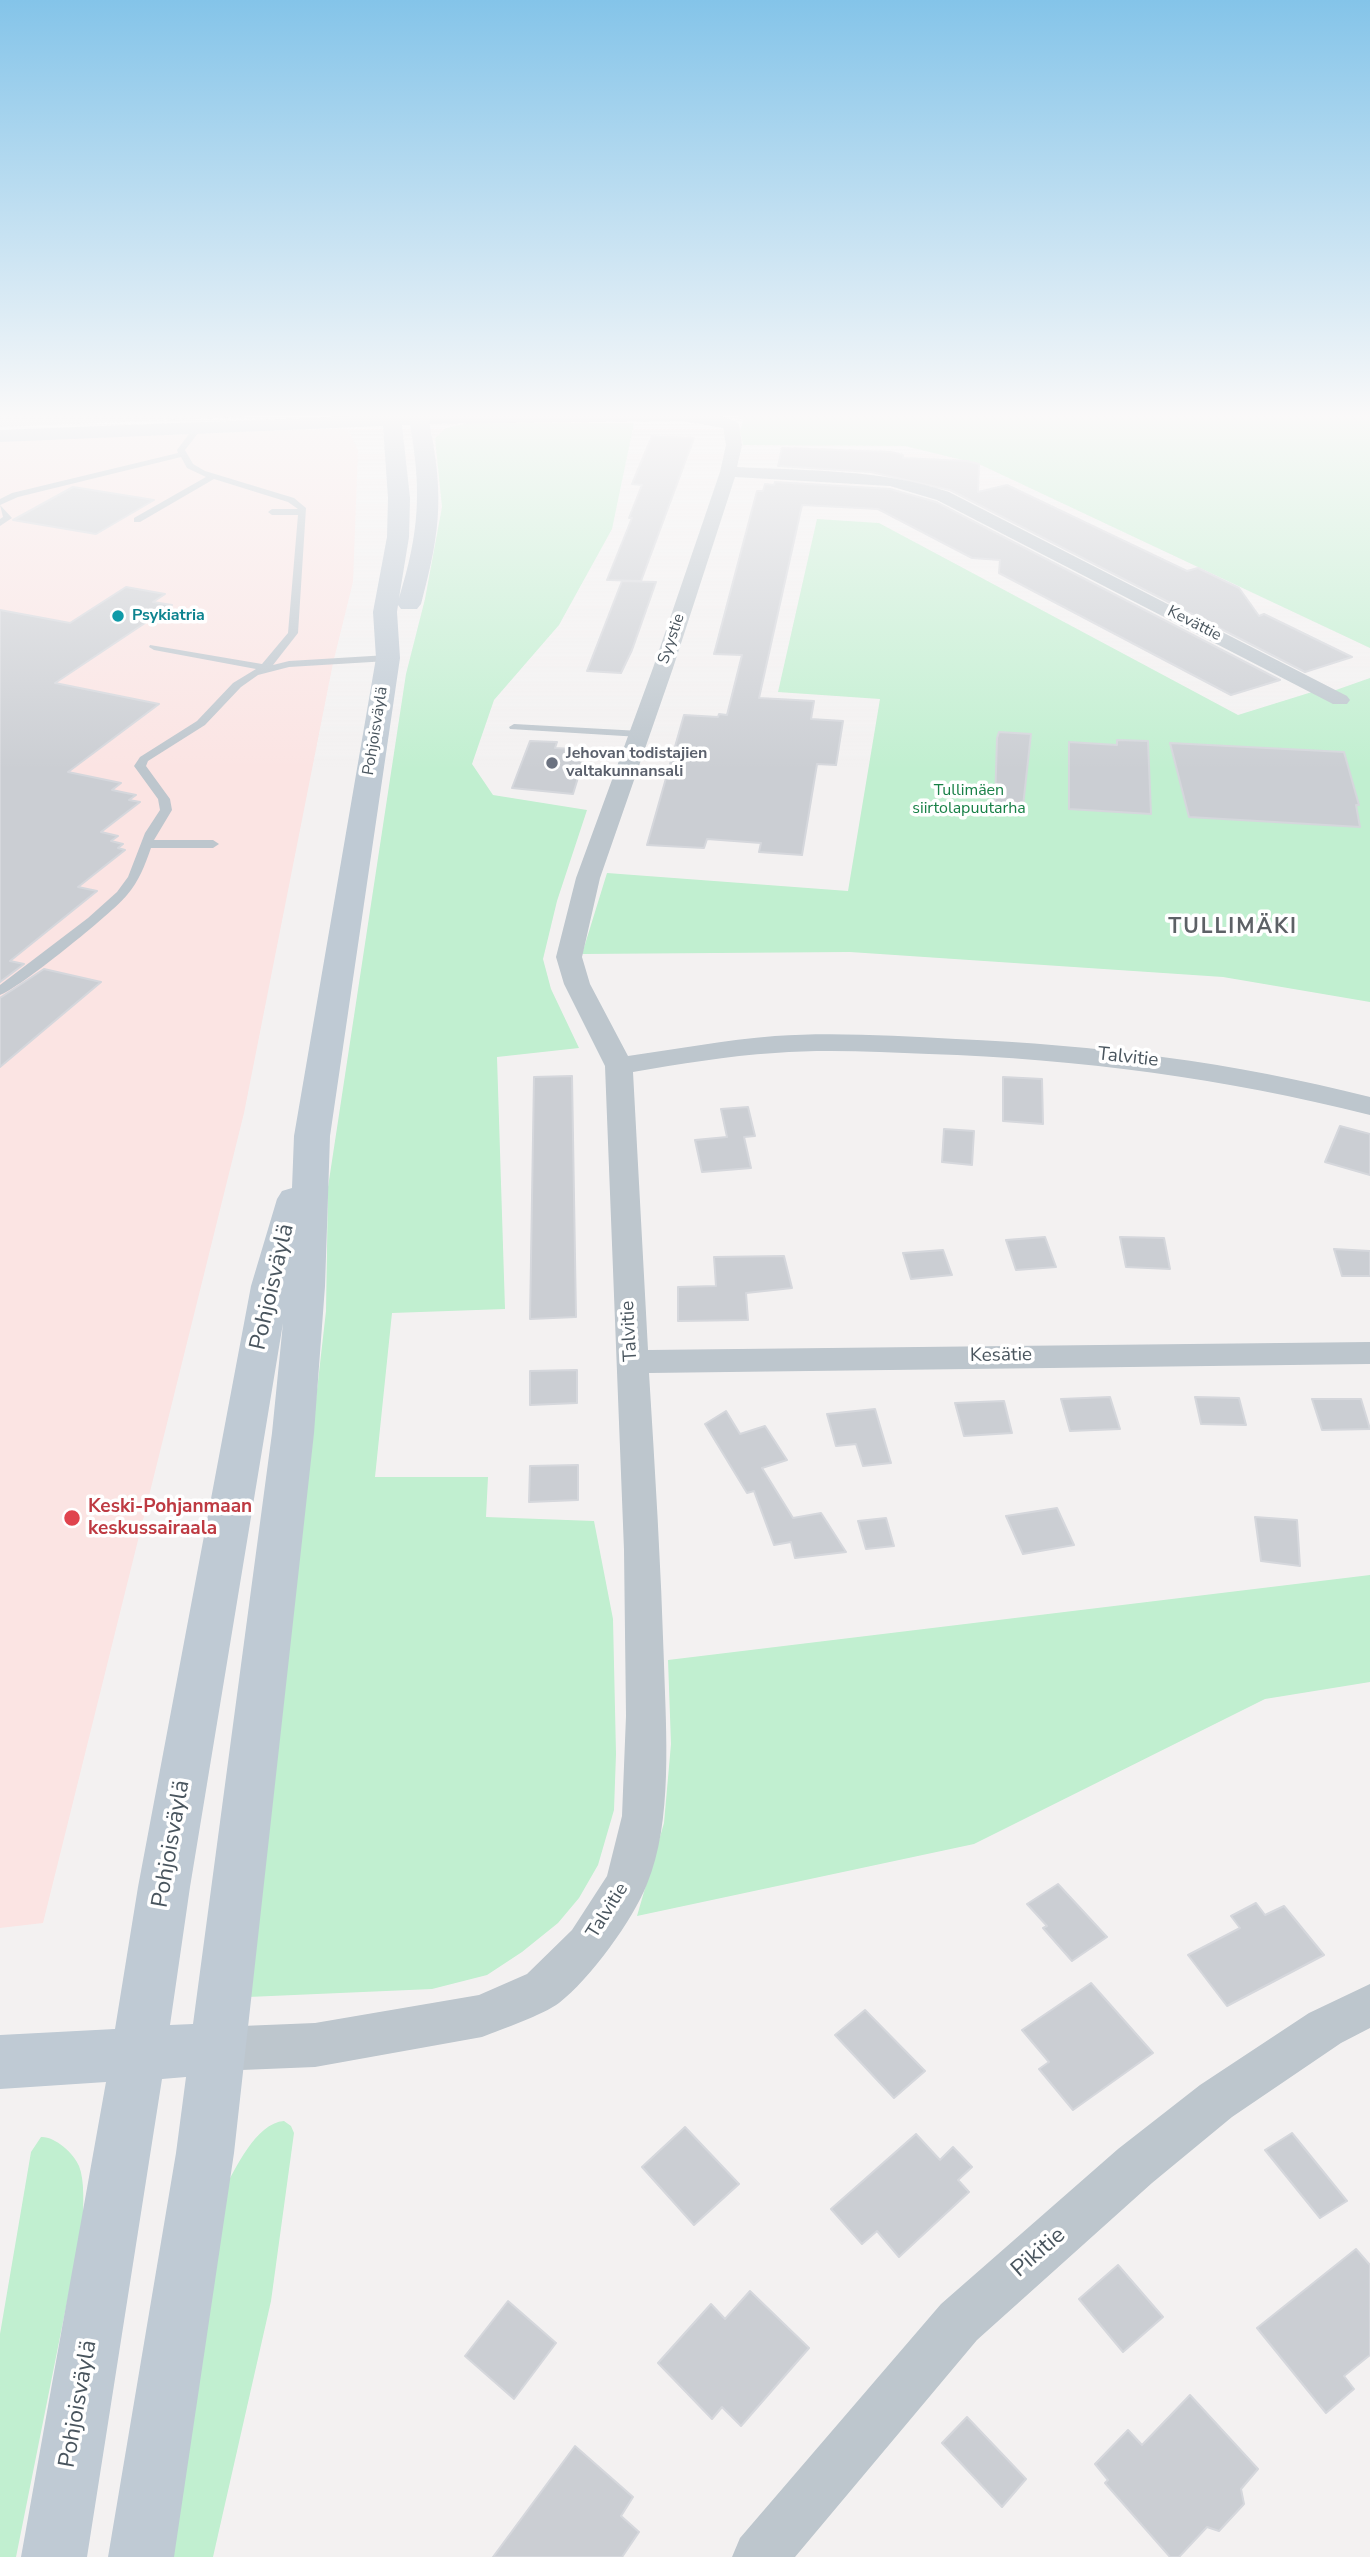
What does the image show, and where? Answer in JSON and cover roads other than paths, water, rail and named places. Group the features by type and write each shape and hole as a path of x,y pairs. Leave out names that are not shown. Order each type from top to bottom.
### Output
{"main road":[{"name":"Pohjoisväylä","path":"54,2557 166,1873 270,1286 312,1136 388,658 385,612 398,531"},
{"name":"Pohjoisväylä","path":"388,658 408,610 427,531"},
{"name":"Pohjoisväylä","path":"141,2557 205,2153 293,1433 306,1286 312,1136"},
{"path":"0,2062 217,2049"}],"street":[{"name":"Syystie","path":"619,1066 578,984 569,957 589,878 707,531"},
{"name":"Kevättie","path":"1012,531 1340,700"},
{"name":"Talvitie","path":"217,2049 315,2045 482,2017 543,1989 587,1944 627,1882 643,1816 646,1716 642,1550 619,1066 754,1046 808,1043 1063,1052 1139,1059 1260,1077 1370,1106"},
{"name":"Kesätie","path":"632,1362 1370,1353"},
{"name":"Pikitie","path":"759,2557 959,2322 1135,2166 1216,2101 1325,2028 1370,2005"}],"lane":[{"path":"0,991 92,921 121,895 134,877 147,844 166,810 164,799 141,766 144,759 201,723 245,678 265,668 293,634 301,531"},
{"path":"154,648 265,668 326,660 388,658"},
{"path":"514,727 640,734"},
{"path":"147,844 213,844"}],"place":[{"name":"Psykiatria","path":"118,616"},
{"name":"Jehovan todistajien valtakunnansali","path":"552,763"},
{"name":"Keski-Pohjanmaan keskussairaala","path":"72,1518"}],"district":[{"name":"TULLIMÄKI","path":"1233,928"}],"park label":[{"name":"Tullimäen siirtolapuutarha","path":"969,800"}]}
